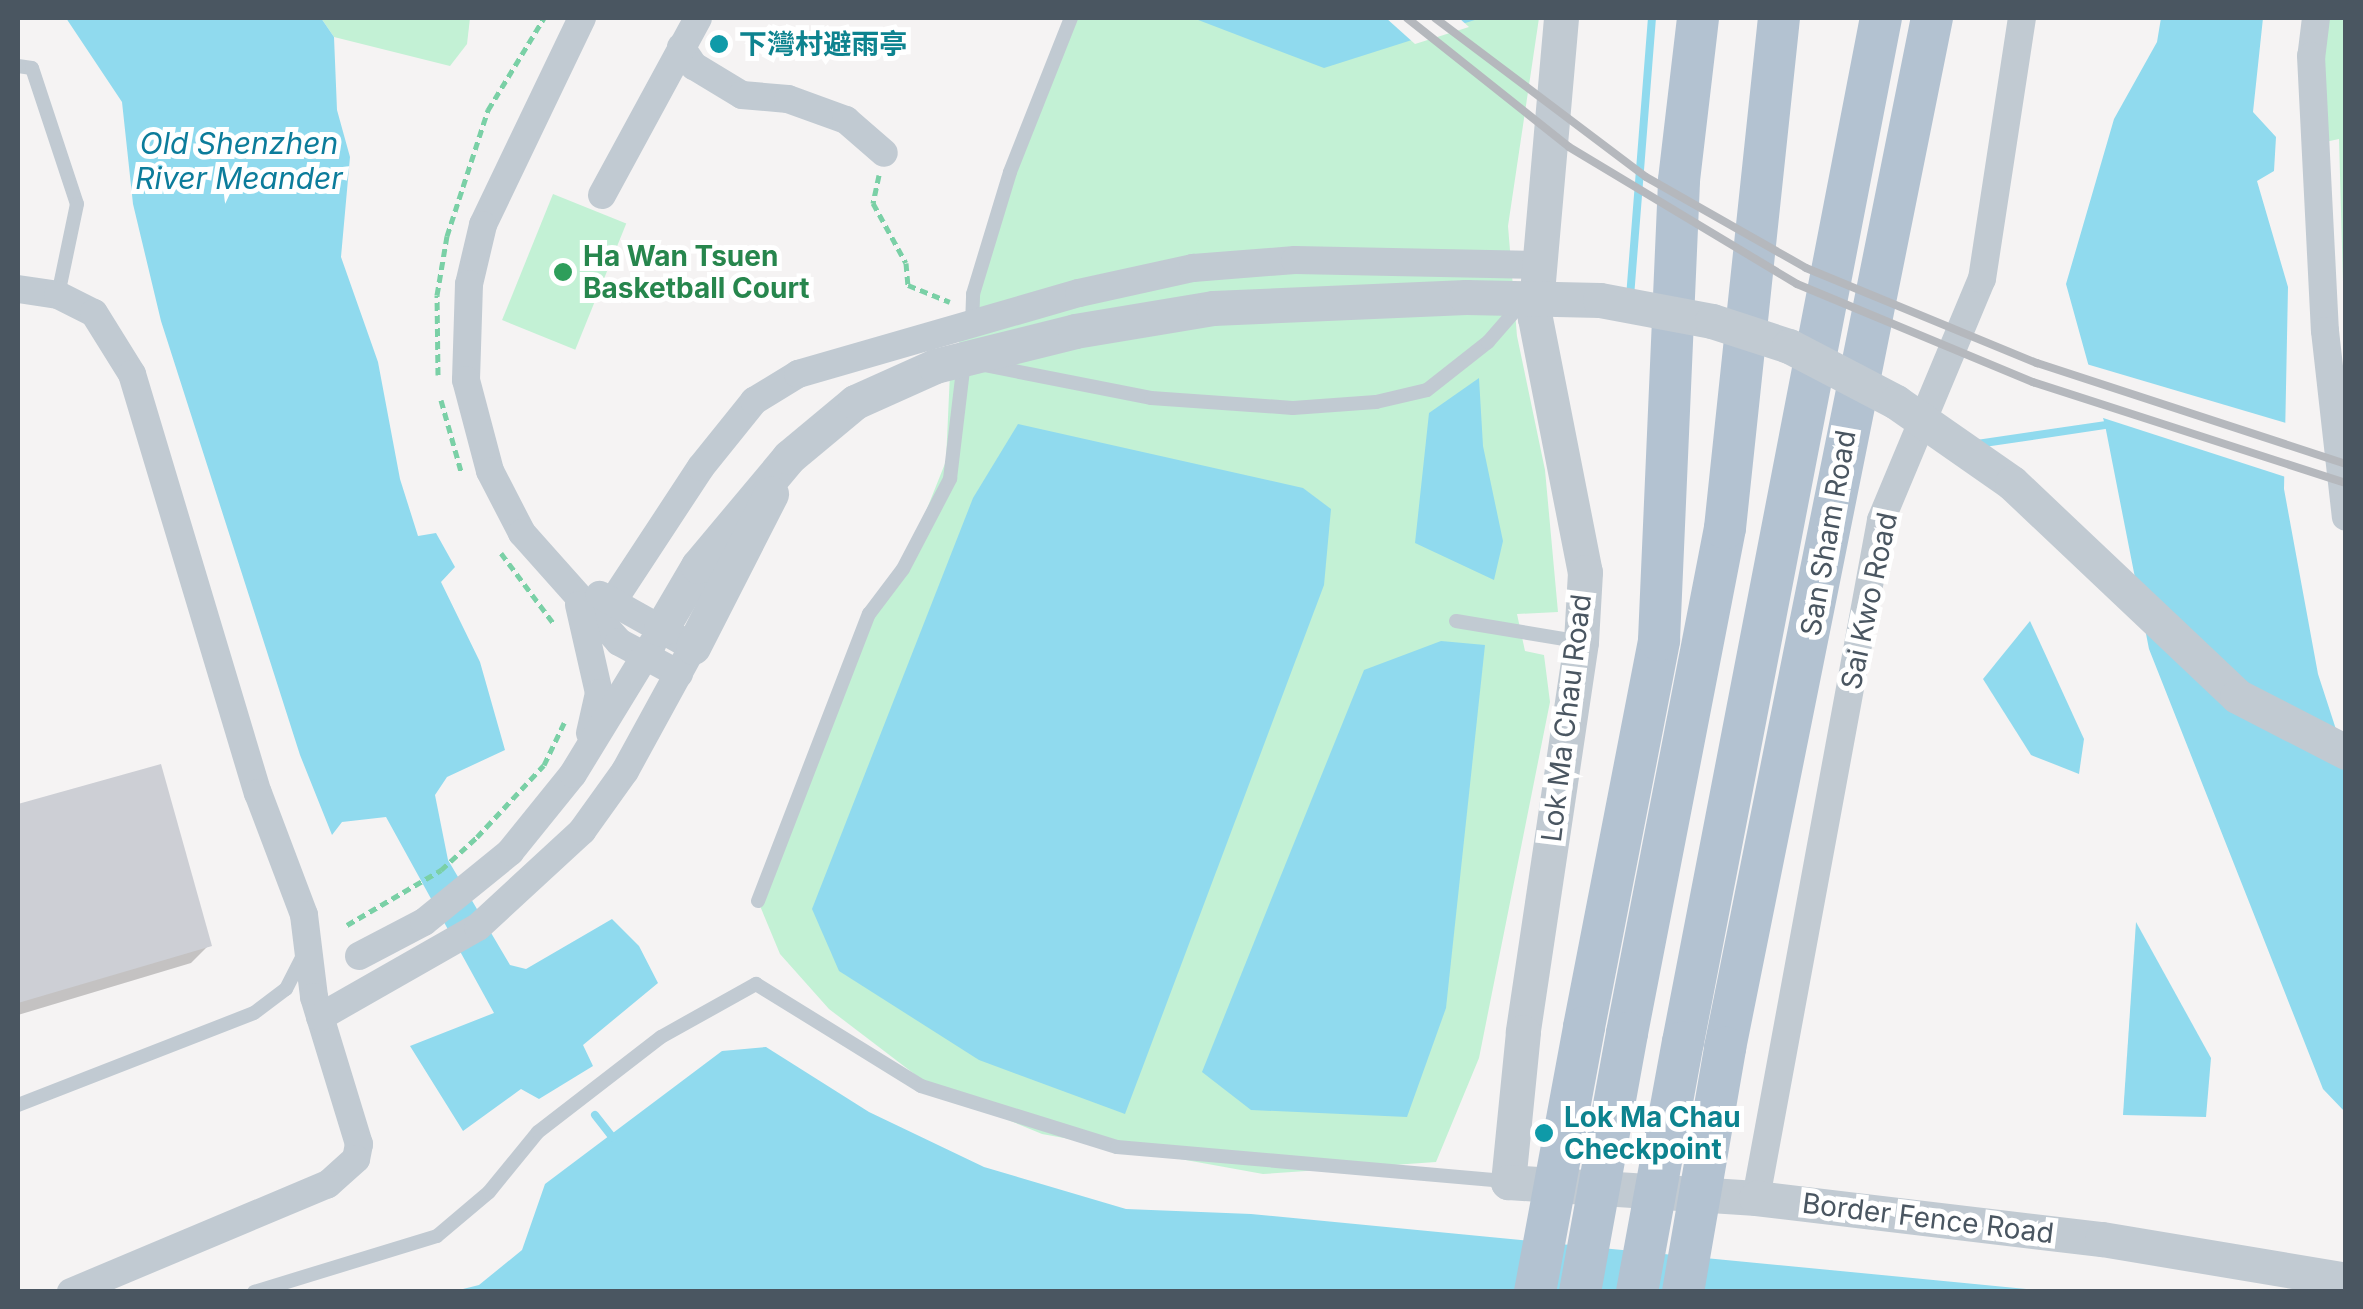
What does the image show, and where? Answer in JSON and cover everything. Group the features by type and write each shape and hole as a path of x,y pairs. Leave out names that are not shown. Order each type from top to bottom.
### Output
{"main road":[{"path":"1536,1292 1660,640 1678,200 1698,18"},
{"path":"1580,1292 1725,528 1779,18"},
{"name":"San Sham Road","path":"1637,1292 1882,18"},
{"name":"San Sham Road","path":"1683,1292 1725,1048 1932,18"}],"street":[{"path":"582,18 483,226 466,322 466,380 490,471 522,533 619,642 653,642"},
{"path":"602,195 698,18"},
{"name":"Lok Ma Chau Road","path":"1508,1182 1523,1032 1581,642 1585,572 1534,318 1561,18"},
{"name":"Sai Kwo Road","path":"1756,1198 1881,520 1982,279 2022,18"},
{"path":"2316,18 2311,56 2325,331 2346,517"},
{"path":"681,46 694,66 742,95 788,99 846,120 884,153"},
{"path":"613,602 701,466 754,401 798,374 964,330 1079,293 1192,268 1295,260 1535,277"},
{"path":"18,289 58,295 94,314 132,374 258,793 304,914 320,1017 359,1144 356,1160 328,1184 71,1292"},
{"path":"359,956 424,922 472,885 559,794 653,642 713,575 789,457 855,402 934,366 1075,331 1213,308 1329,299 1562,299 1712,320 1789,346 1896,402 2012,483 2237,696 2346,752"},
{"path":"557,572 613,602 653,642 686,660"},
{"path":"557,572 580,606 599,692 586,754"},
{"path":"320,1017 478,927 582,831 625,771 686,660 713,575"},
{"name":"Border Fence Road","path":"1508,1182 1756,1198 2102,1239 2346,1280"}],"lane":[{"path":"758,901 869,614 903,568 950,479 964,330 973,294 1010,172 1071,18"},
{"path":"18,66 32,68 77,204 58,295"},
{"path":"964,361 1151,398 1293,408 1376,402 1427,390 1488,342 1535,277"},
{"path":"1456,622 1581,642"},
{"path":"18,1105 272,1003 296,972 304,914"},
{"path":"254,1292 437,1236 489,1192 538,1132 661,1038 756,984 920,1086 1117,1146 1508,1182"}],"path":[{"path":"884,153 873,203 906,263 908,285 934,296"},
{"path":"555,625 564,640"},
{"path":"347,925 441,870 544,764 566,718"}],"green space":[{"path":"321,18 470,18 467,44 450,66 334,37"},
{"path":"1072,18 1539,18 1508,226 1517,336 1545,470 1558,612 1517,614 1525,651 1544,655 1550,702 1479,1058 1436,1162 1263,1174 1042,1134 934,1089 829,1009 780,954 758,901 869,614 903,569 946,461 950,373 1010,172"},
{"path":"2317,18 2345,18 2345,354 2339,139 2316,144"},
{"name":"Ha Wan Tsuen Basketball Court","path":"553,194 626,224 575,350 502,320"}],"water":[{"name":"Old Shenzhen River Meander","path":"66,18 321,18 334,37 337,110 350,157 341,257 378,362 400,479 418,536 436,533 455,567 441,582 480,662 505,750 447,777 435,795 448,860 510,965 526,969 612,919 639,946 658,983 583,1045 593,1066 539,1099 521,1089 463,1131 410,1046 494,1013 386,817 342,822 332,835 300,755 161,321 133,204 122,102"},
{"path":"1193,18 1481,18 1324,68"},
{"path":"2161,18 2263,18 2253,112 2276,137 2274,171 2257,181 2288,287 2284,489 2318,674 2345,757 2345,1112 2323,1089 2149,649 2105,425 2066,284 2114,119 2157,42"},
{"path":"1479,378 1483,446 1503,541 1494,580 1415,543 1429,413"},
{"path":"1018,424 1303,488 1331,509 1324,585 1125,1114 979,1060 839,971 812,909 973,498"},
{"path":"2030,621 2084,739 2079,774 2031,755 1983,679"},
{"path":"1441,641 1485,645 1446,1008 1407,1117 1251,1110 1202,1072 1364,670"},
{"path":"2136,922 2211,1058 2206,1117 2123,1115"},
{"path":"766,1047 869,1112 984,1167 1126,1209 1251,1214 2047,1291 451,1292 479,1285 522,1250 545,1184 722,1051"}],"pier":[{"path":"1386,18 1459,18 1469,27 1415,44"},
{"path":"2083,363 2286,423 2289,478 2097,416"}],"building":[{"path":"161,764 212,946 18,1003 18,804"}],"waterway":[{"path":"1630,297 1652,18"},
{"path":"1977,444 2105,425"},
{"path":"595,1115 612,1137"}],"railway":[{"path":"1407,18 1569,147 1797,284 2033,382 2346,483"},
{"path":"1435,18 1646,177 1806,268 2037,363 2346,464"}],"place":[{"name":"下灣村避雨亭","path":"719,44"},
{"name":"Ha Wan Tsuen Basketball Court","path":"563,272"},
{"name":"Lok Ma Chau Checkpoint","path":"1544,1133"}]}
